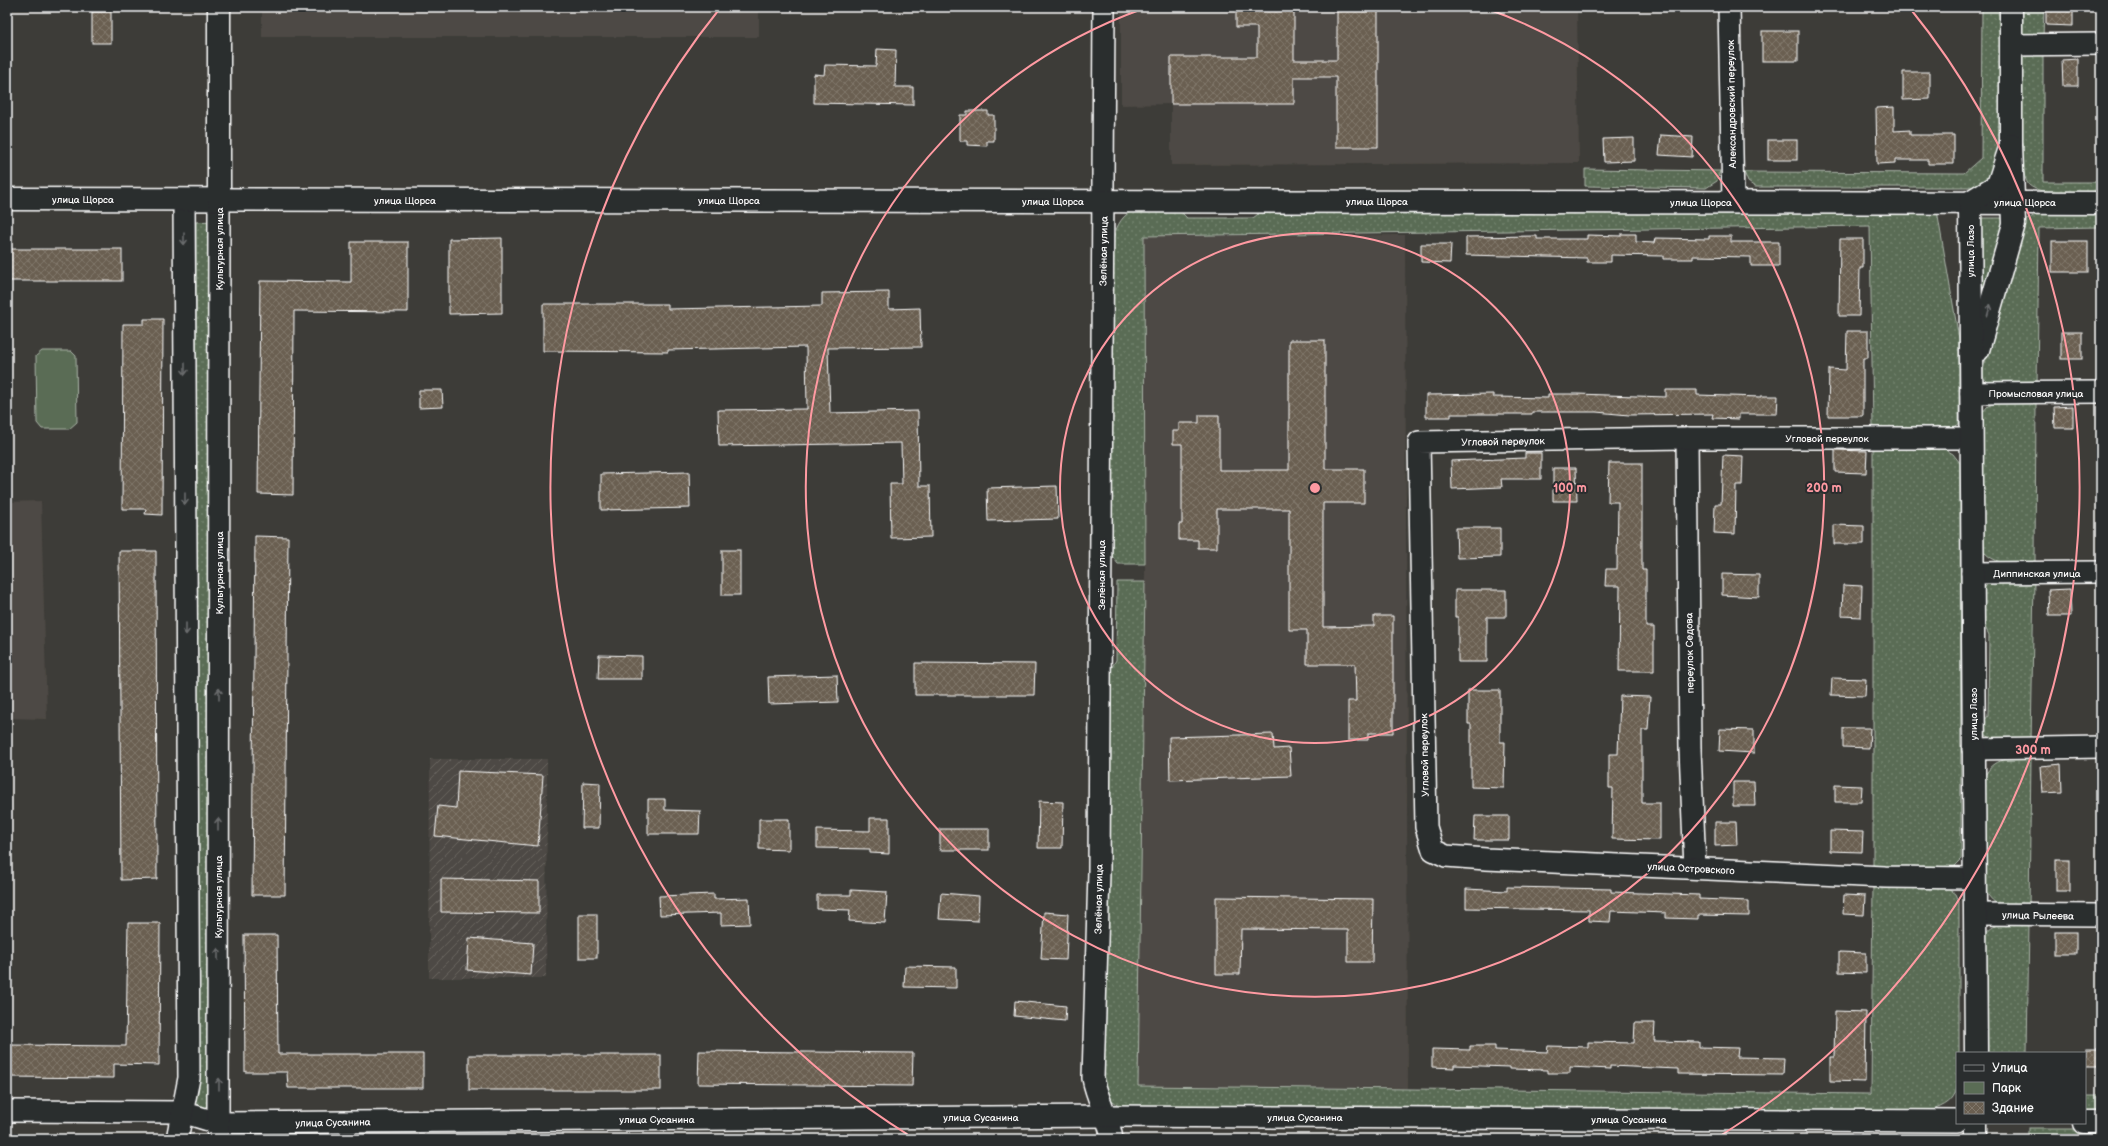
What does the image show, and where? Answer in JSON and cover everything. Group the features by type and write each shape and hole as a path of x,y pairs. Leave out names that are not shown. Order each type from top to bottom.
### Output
{"street":[{"name":"Культурная улица","path":"218,1131 219,7"},
{"name":"Зелёная улица","path":"1104,7 1099,872 1093,1078 1096,1095 1107,1116 1112,1139"},
{"name":"Александровский переулок","path":"1729,7 1733,202"},
{"name":"улица Лазо","path":"1971,384 2014,224 2011,145 2011,7"},
{"path":"2011,46 2101,44"},
{"name":"улица Лазо","path":"1976,1052 1970,202 1998,185 2011,145"},
{"name":"улица Щорса","path":"7,199 2101,203"},
{"path":"177,1139 189,1078 184,200"},
{"name":"Промысловая улица","path":"1971,384 2101,392"},
{"name":"Угловой переулок","path":"1426,827 1419,442 1687,438 1971,438"},
{"name":"переулок Седова","path":"1687,438 1690,749 1695,868"},
{"name":"Диппинская улица","path":"1972,573 2101,572"},
{"path":"1973,749 2101,747"},
{"name":"улица Островского","path":"1426,827 1433,850 1446,856 1494,860 1884,877 1974,878"},
{"name":"улица Рылеева","path":"1975,914 2101,915"},
{"name":"улица Сусанина","path":"7,1111 182,1112 218,1131 1107,1116 1956,1121"},
{"path":"2086,1122 2101,1122"},
{"path":"1976,1124 1976,1139"}],"shaded area":[{"path":"262,7 759,7 759,37 262,37"},
{"path":"1121,7 1577,7 1579,163 1171,165 1171,104 1121,105"},
{"path":"1405,235 1408,1088 1138,1086 1145,572 1144,236"},
{"path":"41,501 47,719 7,718 7,502"},
{"path":"430,759 547,759 546,978 429,978"}],"green space":[{"path":"1982,7 2001,7 2002,146 1992,177 1972,187 1755,187 1748,182 1744,172 1964,173 1981,158"},
{"path":"2019,7 2044,7 2043,38 2028,36 2021,32"},
{"path":"2043,50 2043,182 2101,182 2101,194 2041,191 2029,185 2025,176 2020,145 2021,59 2024,55"},
{"path":"1585,169 1720,171 1717,181 1706,188 1585,186"},
{"path":"1154,208 1178,209 1187,218 1253,218 1266,208 1937,211 1959,339 1959,424 1949,430 1873,430 1870,226 1144,236 1145,564 1118,564 1109,552 1112,244 1116,230 1121,220 1127,214 1135,210"},
{"path":"2037,214 2101,214 2101,227 2039,228 2037,386 1987,383 1983,376 1983,370 2020,230 2023,222"},
{"path":"1979,218 2009,218 1978,327"},
{"path":"212,221 208,1110 196,1106 195,1103 196,222"},
{"path":"42,351 71,351 76,356 77,422 69,429 42,429 37,423 36,356"},
{"path":"2036,401 2035,563 2005,563 1992,558 1981,548 1981,414 1988,406 1993,404"},
{"path":"1873,448 1943,448 1953,454 1960,463 1961,859 1949,871 1873,871"},
{"path":"2034,581 2031,741 1996,739 1983,732 1983,725 1988,716 1989,635 1981,619 1980,594 1988,583"},
{"path":"1117,582 1145,582 1138,1086 1871,1094 1873,884 1944,885 1956,894 1959,901 1959,1052 1956,1052 1956,1090 1953,1097 1940,1107 1929,1111 1120,1106 1110,1099 1101,1078 1108,674 1116,660"},
{"path":"2031,758 2029,908 2002,906 1997,904 1988,895 1984,888 1984,778 1988,771 1998,762 2010,759"},
{"path":"2004,923 2029,923 2027,1052 1983,1052 1985,935 1994,927"},
{"path":"2086,1095 2101,1095 2101,1113 2086,1113"},
{"path":"2029,1128 2101,1128 2101,1139 2029,1139"}],"building":[{"path":"1236,7 1294,7 1294,60 1337,60 1337,7 1378,7 1378,147 1336,147 1336,77 1294,77 1294,104 1171,104 1171,57 1257,57 1257,27 1236,27"},
{"path":"2046,11 2073,11 2073,26 2046,25"},
{"path":"92,12 111,12 111,43 92,43"},
{"path":"1762,31 1798,31 1798,61 1762,61"},
{"path":"877,49 896,50 895,87 913,87 913,105 814,103 814,74 824,75 825,65 876,66"},
{"path":"2078,59 2078,86 2063,86 2062,60"},
{"path":"1903,72 1930,72 1930,99 1903,100"},
{"path":"1894,107 1894,131 1910,130 1910,135 1954,135 1954,164 1928,164 1928,160 1895,160 1895,163 1877,164 1876,108"},
{"path":"967,111 988,111 988,115 994,115 994,141 987,141 987,146 967,145 967,141 960,141 960,115 967,115"},
{"path":"1661,135 1693,137 1692,157 1659,155"},
{"path":"1634,138 1634,161 1604,162 1603,139"},
{"path":"1768,140 1797,140 1797,160 1768,160"},
{"path":"1621,234 1636,234 1636,242 1654,243 1655,238 1709,239 1709,236 1731,236 1731,242 1779,242 1779,266 1751,266 1751,257 1693,256 1693,259 1663,259 1663,256 1611,255 1611,262 1587,262 1587,258 1466,255 1466,237 1537,236 1537,239 1587,239 1587,235 1621,236"},
{"path":"502,238 502,313 449,314 449,239"},
{"path":"1840,239 1863,239 1863,268 1860,268 1859,316 1839,316"},
{"path":"2052,241 2088,241 2088,272 2052,272"},
{"path":"351,242 408,242 408,312 294,311 293,495 258,494 260,281 351,282"},
{"path":"1421,244 1451,244 1450,263 1421,262"},
{"path":"7,249 122,249 122,281 7,281"},
{"path":"889,292 889,309 920,308 921,347 828,348 830,413 918,411 919,486 930,486 931,537 891,538 890,484 902,484 901,443 719,446 718,410 807,409 806,347 668,350 668,352 543,351 543,304 668,304 668,309 822,306 822,293"},
{"path":"144,319 163,319 162,515 145,514 146,509 122,509 123,324 144,324"},
{"path":"1847,331 1868,331 1868,358 1863,358 1863,416 1828,416 1829,369 1846,370"},
{"path":"2061,332 2082,332 2082,359 2061,359"},
{"path":"1289,340 1325,340 1325,469 1364,469 1364,503 1323,503 1323,627 1374,626 1374,616 1393,616 1393,733 1368,733 1368,740 1348,740 1348,701 1356,701 1355,664 1307,664 1307,630 1289,630 1289,509 1217,509 1217,548 1198,548 1198,540 1179,540 1179,524 1182,524 1182,444 1173,444 1173,431 1179,431 1179,423 1199,423 1199,415 1219,415 1219,470 1289,470"},
{"path":"419,390 442,390 443,407 419,408"},
{"path":"1666,390 1697,390 1697,395 1761,397 1778,396 1777,414 1739,414 1739,419 1712,418 1713,414 1629,415 1596,412 1451,414 1451,417 1426,417 1426,395 1493,394 1493,397 1548,398 1548,394 1577,394 1666,397"},
{"path":"2073,406 2073,428 2055,428 2054,407"},
{"path":"1835,450 1867,451 1866,473 1835,472"},
{"path":"1525,453 1541,453 1541,479 1501,479 1502,487 1452,489 1451,461 1525,458"},
{"path":"1723,455 1743,456 1742,485 1736,485 1735,534 1714,533 1715,504 1721,504"},
{"path":"1609,463 1642,463 1642,570 1646,570 1646,627 1654,627 1654,671 1619,671 1620,586 1605,586 1606,569 1617,569 1618,502 1608,502"},
{"path":"1553,468 1576,468 1577,501 1553,501"},
{"path":"689,472 690,508 601,510 601,474"},
{"path":"1057,486 1058,519 988,521 987,488"},
{"path":"1834,525 1864,526 1864,544 1834,544"},
{"path":"1456,528 1500,528 1500,557 1457,558"},
{"path":"255,536 288,537 285,895 252,895"},
{"path":"722,550 740,550 740,595 722,595"},
{"path":"119,551 156,551 157,879 121,880"},
{"path":"1722,574 1759,575 1759,597 1722,595"},
{"path":"1843,585 1862,586 1861,617 1842,616"},
{"path":"2070,589 2071,616 2049,616 2048,590"},
{"path":"1455,590 1506,590 1506,617 1487,617 1487,662 1458,662 1458,617 1455,617"},
{"path":"599,655 642,656 642,679 598,679"},
{"path":"915,663 1035,664 1034,695 915,695"},
{"path":"837,675 838,702 769,704 768,677"},
{"path":"1832,678 1866,679 1865,696 1831,695"},
{"path":"1468,690 1500,690 1500,742 1505,742 1504,788 1471,787 1471,724 1468,724"},
{"path":"1620,696 1650,697 1648,730 1642,730 1642,803 1660,803 1660,840 1612,839 1613,788 1609,788 1609,754 1618,754"},
{"path":"1843,728 1870,728 1869,748 1843,747"},
{"path":"1720,729 1754,730 1754,753 1719,751"},
{"path":"1273,734 1274,749 1289,748 1291,776 1170,780 1169,737"},
{"path":"2061,764 2062,792 2043,793 2041,766"},
{"path":"458,771 543,775 538,846 435,836 438,806 456,808"},
{"path":"583,782 600,783 599,828 582,828"},
{"path":"1733,782 1754,782 1755,806 1733,806"},
{"path":"1835,785 1862,786 1861,802 1835,802"},
{"path":"648,799 665,799 665,810 700,811 699,834 648,834"},
{"path":"1039,801 1063,802 1062,848 1038,848"},
{"path":"1475,816 1509,816 1509,840 1474,840"},
{"path":"870,818 889,818 889,854 870,853 870,849 817,848 817,830 870,831"},
{"path":"759,819 789,819 789,850 759,849"},
{"path":"1715,822 1736,822 1737,845 1715,846"},
{"path":"940,829 989,829 989,850 940,850"},
{"path":"1830,831 1863,832 1862,852 1830,851"},
{"path":"2056,859 2070,859 2070,891 2056,891"},
{"path":"441,879 539,881 539,913 441,912"},
{"path":"1507,887 1611,889 1611,892 1699,895 1699,899 1749,901 1749,916 1698,915 1698,919 1666,918 1666,913 1611,911 1610,922 1589,921 1589,910 1466,908 1466,889 1507,891"},
{"path":"851,890 887,892 885,923 849,921 850,910 817,909 817,895 851,895"},
{"path":"941,893 979,896 978,921 939,919"},
{"path":"714,894 714,899 749,898 750,924 721,925 721,913 660,915 659,896"},
{"path":"1844,895 1865,896 1864,915 1843,914"},
{"path":"1216,897 1373,899 1372,962 1348,962 1348,930 1241,929 1240,974 1216,974"},
{"path":"1044,912 1068,914 1066,960 1041,959"},
{"path":"579,914 597,914 597,958 579,958"},
{"path":"128,923 160,923 159,1065 114,1064 114,1078 7,1077 7,1045 126,1046"},
{"path":"2055,932 2076,932 2076,954 2055,954"},
{"path":"244,935 277,935 278,1054 423,1054 423,1088 288,1088 287,1072 245,1072"},
{"path":"469,938 533,943 531,975 467,970"},
{"path":"1839,952 1866,953 1866,973 1839,972"},
{"path":"905,966 956,967 956,988 904,987"},
{"path":"1015,1001 1066,1006 1065,1021 1014,1016"},
{"path":"1835,1011 1866,1012 1865,1082 1830,1081 1830,1057 1834,1057"},
{"path":"1635,1023 1655,1023 1654,1041 1699,1042 1699,1047 1738,1048 1737,1057 1784,1058 1783,1075 1678,1074 1678,1069 1610,1066 1610,1069 1570,1067 1570,1073 1547,1073 1547,1070 1509,1069 1509,1067 1454,1065 1454,1068 1432,1067 1432,1049 1470,1050 1470,1046 1495,1046 1495,1050 1547,1052 1548,1046 1588,1047 1588,1042 1634,1043"},
{"path":"2085,1048 2101,1048 2101,1065 2086,1065"},
{"path":"699,1051 913,1053 912,1086 698,1084"},
{"path":"469,1055 661,1055 661,1090 469,1090"}]}
